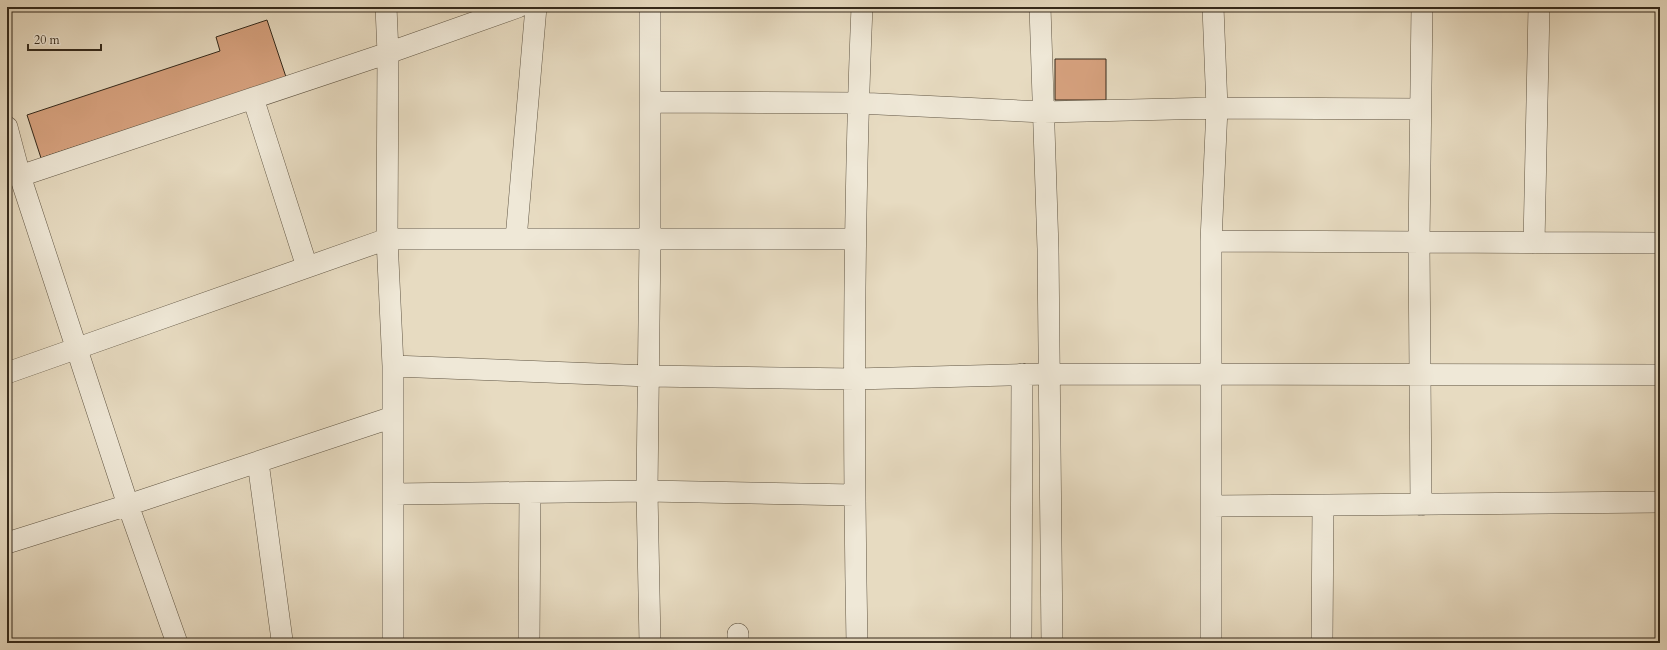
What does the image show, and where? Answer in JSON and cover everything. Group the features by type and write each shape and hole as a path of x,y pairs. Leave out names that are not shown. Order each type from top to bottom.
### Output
{"street":[{"path":"386,7 388,52 387,239 394,366 393,643"},
{"path":"20,176 518,7"},
{"path":"516,239 536,7"},
{"path":"650,7 650,239 647,491 650,643"},
{"path":"857,643 854,495 855,239 862,7"},
{"path":"1040,7 1048,249 1052,643"},
{"path":"1211,643 1211,241 1216,108 1213,7"},
{"path":"1421,505 1419,242 1422,7"},
{"path":"1534,243 1539,7"},
{"path":"253,98 307,267"},
{"path":"650,102 858,103 1044,112 1216,108 1420,109"},
{"path":"7,127 20,176 78,348 128,505 177,643"},
{"path":"7,373 387,239 855,239"},
{"path":"1211,241 1660,243"},
{"path":"394,366 649,376 855,379 1022,374 1660,375"},
{"path":"1021,643 1022,374"},
{"path":"7,543 128,505 393,417"},
{"path":"258,462 282,640"},
{"path":"394,494 647,491 854,495"},
{"path":"529,643 530,492"},
{"path":"1212,506 1660,502"},
{"path":"1322,643 1324,506"}],"building":[{"path":"267,20 286,77 41,158 27,115 220,51 216,37"},
{"path":"1055,59 1106,59 1106,100 1055,100"}]}
